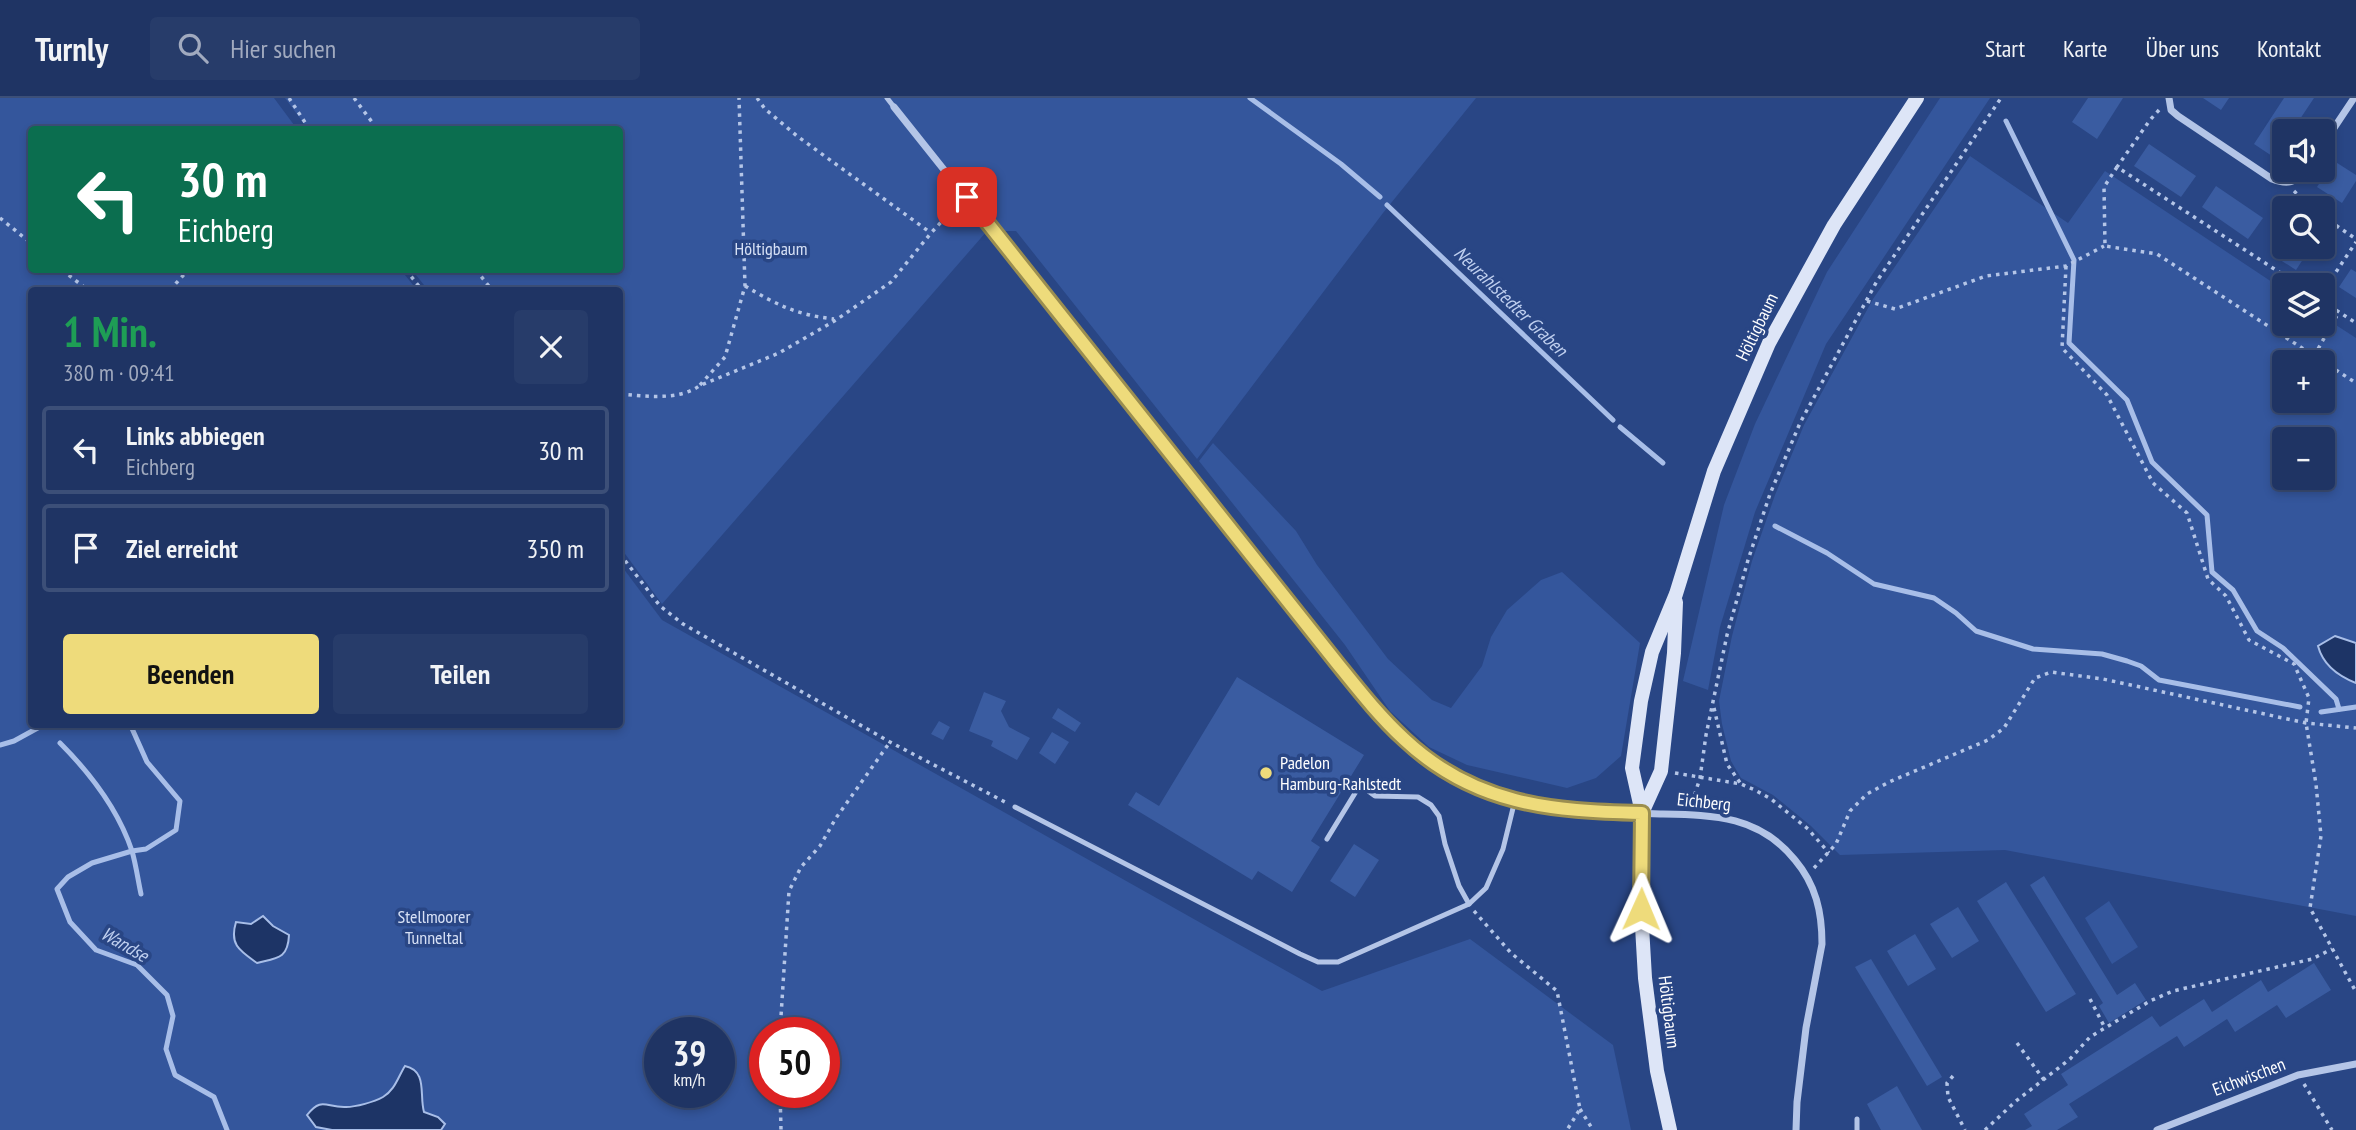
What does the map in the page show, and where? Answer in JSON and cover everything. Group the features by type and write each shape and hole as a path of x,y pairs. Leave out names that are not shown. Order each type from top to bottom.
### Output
{"main road":[{"name":"Höltigbaum","path":"1671,1130 1657,1071 1645,978 1641,909 1642,813 1632,768 1637,726 1652,652 1676,594 1714,471 1769,343 1834,225 1917,98"},
{"name":"Höltigbaum","path":"1642,813 1661,771 1675,653 1676,594"}],"street":[{"path":"2335,126 2354,98"},
{"path":"2169,100 2171,110 2178,116 2272,179 2290,183"},
{"name":"Eichberg","path":"894,107 1379,713 1405,740 1444,769 1477,788 1515,800 1557,809 1720,817 1755,827 1778,842 1806,873 1819,907 1822,944 1806,1027 1796,1130"},
{"name":"Eichwischen","path":"2157,1130 2298,1075 2356,1063"}],"lane":[{"name":"Eichberg","path":"887,98 894,107"},
{"path":"1327,839 1360,785 1375,796 1418,797 1439,816 1455,876 1469,904"},
{"path":"1015,807 1300,954 1318,961 1338,962 1469,904 1486,888 1503,849 1515,800"},
{"path":"1857,1119 1857,1130"}],"path":[{"path":"289,98 307,126"},
{"path":"354,98 375,126"},
{"path":"699,386 725,358 745,286 739,98"},
{"path":"757,98 765,109 797,136 931,233"},
{"path":"1688,815 1700,778 1727,635 1748,560 1770,494 1800,423 1877,281 2001,98"},
{"path":"2104,246 2104,187 2150,120 2169,100"},
{"path":"2117,167 2280,273"},
{"path":"2290,183 2298,196"},
{"path":"623,394 650,396 690,392 779,354 836,320 891,282 957,205"},
{"path":"0,218 28,241"},
{"path":"2335,226 2356,241 2335,273"},
{"path":"1866,300 1895,309 1986,276 2066,266 2104,246 2157,254 2305,350"},
{"path":"2066,266 2062,348 2107,395 2153,483 2188,513 2208,579 2226,596 2249,639 2294,664 2309,698 2306,723 2321,836 2310,908 2356,992"},
{"path":"66,273 84,287"},
{"path":"173,287 185,273"},
{"path":"478,273 490,287"},
{"path":"745,286 779,306 810,317 836,320"},
{"path":"2335,309 2356,323"},
{"path":"2317,350 2339,312"},
{"path":"2335,370 2356,383"},
{"path":"623,558 660,606 683,624 890,742 1015,807"},
{"path":"1806,873 1818,866 1836,844 1850,811 1867,794 1988,740 2004,728 2035,678 2052,672 2103,679 2306,723 2356,728"},
{"path":"1713,706 1727,764 1741,784"},
{"path":"781,1017 789,891 801,867 820,846 836,818 890,742"},
{"path":"1661,771 1741,784 1771,799 1808,829 1829,853"},
{"path":"1469,904 1511,953 1557,991 1580,1109 1593,1130"},
{"path":"1985,1130 2016,1101 2070,1059 2090,1037 2150,1001 2173,991 2312,959 2332,949"},
{"path":"2090,999 2105,1028"},
{"path":"2017,1043 2044,1080"},
{"path":"2298,1075 2332,1130"},
{"path":"1953,1076 1947,1083 1948,1097 1965,1130"},
{"path":"780,1108 781,1130"},
{"path":"1567,1130 1580,1109"}],"green space":[{"name":"Stellmoorer Tunneltal","path":"0,98 274,98 295,126 28,126 28,273 403,273 415,287 28,287 28,728 623,728 623,568 662,620 1322,991 1470,939 1613,1045 1631,1130 0,1130"},
{"name":"Höltigbaum","path":"285,98 1476,98 1383,213 1197,459 1016,231 987,231 662,604 623,551 623,287 426,287 414,273 623,273 623,126 306,126"},
{"path":"1940,98 1990,98 1826,344 1755,512 1720,627 1708,690 1683,681 1724,505 1755,424 1827,272"},
{"path":"1970,156 2068,223 2105,171 2272,282 2272,336 2335,336 2335,324 2356,338 2356,643 2335,636 2321,657 2340,677 2356,683 2356,916 2005,850 1840,855 1811,826 1773,795 1741,778 1731,761 1719,701 1732,636 1752,561 1804,425 1873,299"},
{"path":"1213,443 1296,531 1317,565 1388,659 1432,700 1451,708 1482,666 1491,637 1507,610 1541,580 1562,572 1640,643 1621,756 1596,778 1567,788 1467,765 1429,747 1390,711 1345,645 1199,461"},
{"path":"2109,901 2138,947 2112,964 2085,918"}],"shaded area":[{"path":"2335,636 2356,643 2356,683 2332,669 2320,653 2318,646"},
{"path":"263,916 273,926 289,935 288,943 280,956 257,963 238,947 234,930 236,922 251,924"},
{"path":"405,1066 420,1078 424,1112 438,1117 445,1124 441,1130 332,1130 316,1127 307,1115 321,1104 350,1107 383,1097 393,1087"}],"building":[{"path":"2088,98 2123,98 2097,139 2072,122"},
{"path":"2203,98 2229,98 2221,110"},
{"path":"2284,98 2314,98 2300,119 2272,119 2272,156 2254,144"},
{"path":"2149,144 2196,176 2181,197 2134,166"},
{"path":"2335,162 2356,175 2356,181 2342,203 2335,196 2317,187 2320,182 2335,182"},
{"path":"2216,186 2263,218 2248,239 2202,207"},
{"path":"2279,259 2303,259 2296,270"},
{"path":"2351,269 2356,272 2356,298 2339,287"},
{"name":"Padelon Hamburg-Rahlstedt","path":"1237,677 1364,755 1311,841 1320,847 1292,892 1258,871 1252,880 1128,805 1136,792 1159,806"},
{"path":"984,692 1006,701 1001,711 1009,727 1030,738 1017,760 991,746 993,741 969,731"},
{"path":"1058,708 1081,723 1075,732 1052,718"},
{"path":"939,721 950,727 943,740 931,734"},
{"path":"1052,732 1069,742 1055,764 1039,753"},
{"path":"1354,844 1379,860 1355,897 1330,881"},
{"path":"2044,876 2117,995 2135,983 2146,1000 2109,1023 2099,1006 2103,1003 2030,885"},
{"path":"2006,882 2076,994 2046,1012 1977,901"},
{"path":"1958,907 1979,941 1952,958 1930,924"},
{"path":"1915,934 1936,969 1908,986 1887,951"},
{"path":"1871,959 1942,1077 1927,1086 1855,967"},
{"path":"2314,963 2331,990 2286,1018 2277,1005 2235,1032 2227,1019 2184,1047 2177,1036 2069,1104 2078,1117 2057,1130 2025,1130 2032,1126 2024,1114 2068,1085 2061,1074 2152,1016 2160,1027 2204,999 2212,1012 2261,980 2268,992"},
{"path":"1897,1086 1922,1130 1881,1130 1867,1104"}],"waterway":[{"name":"Neurahlstedter Graben","path":"1250,98 1341,164 1380,197"},
{"path":"2006,121 2074,260 2069,343 2127,400 2152,462 2207,515 2212,572 2233,590 2257,631 2283,648 2336,699 2339,709"},
{"name":"Neurahlstedter Graben","path":"1387,205 1613,420"},
{"name":"Neurahlstedter Graben","path":"1620,427 1663,463"},
{"path":"1775,526 1827,553 1874,584 1934,598 1976,631 2033,649 2102,654 2141,666 2159,680 2300,707"},
{"path":"2321,712 2356,707"},
{"name":"Wandse","path":"0,745 14,741 38,728"},
{"name":"Wandse","path":"132,728 147,762 180,801 176,830 146,849 92,863 68,877 57,889 70,922 96,950 137,965 167,995 173,1016 166,1049 175,1075 214,1097 227,1130"},
{"path":"60,743 93,780 119,821 132,851 141,894"}],"place":[{"name":"Padelon Hamburg-Rahlstedt","path":"1266,773"}],"route":[{"path":"967,197 1337,663 1405,740 1444,769 1486,792 1541,807 1642,813 1641,909"}]}
